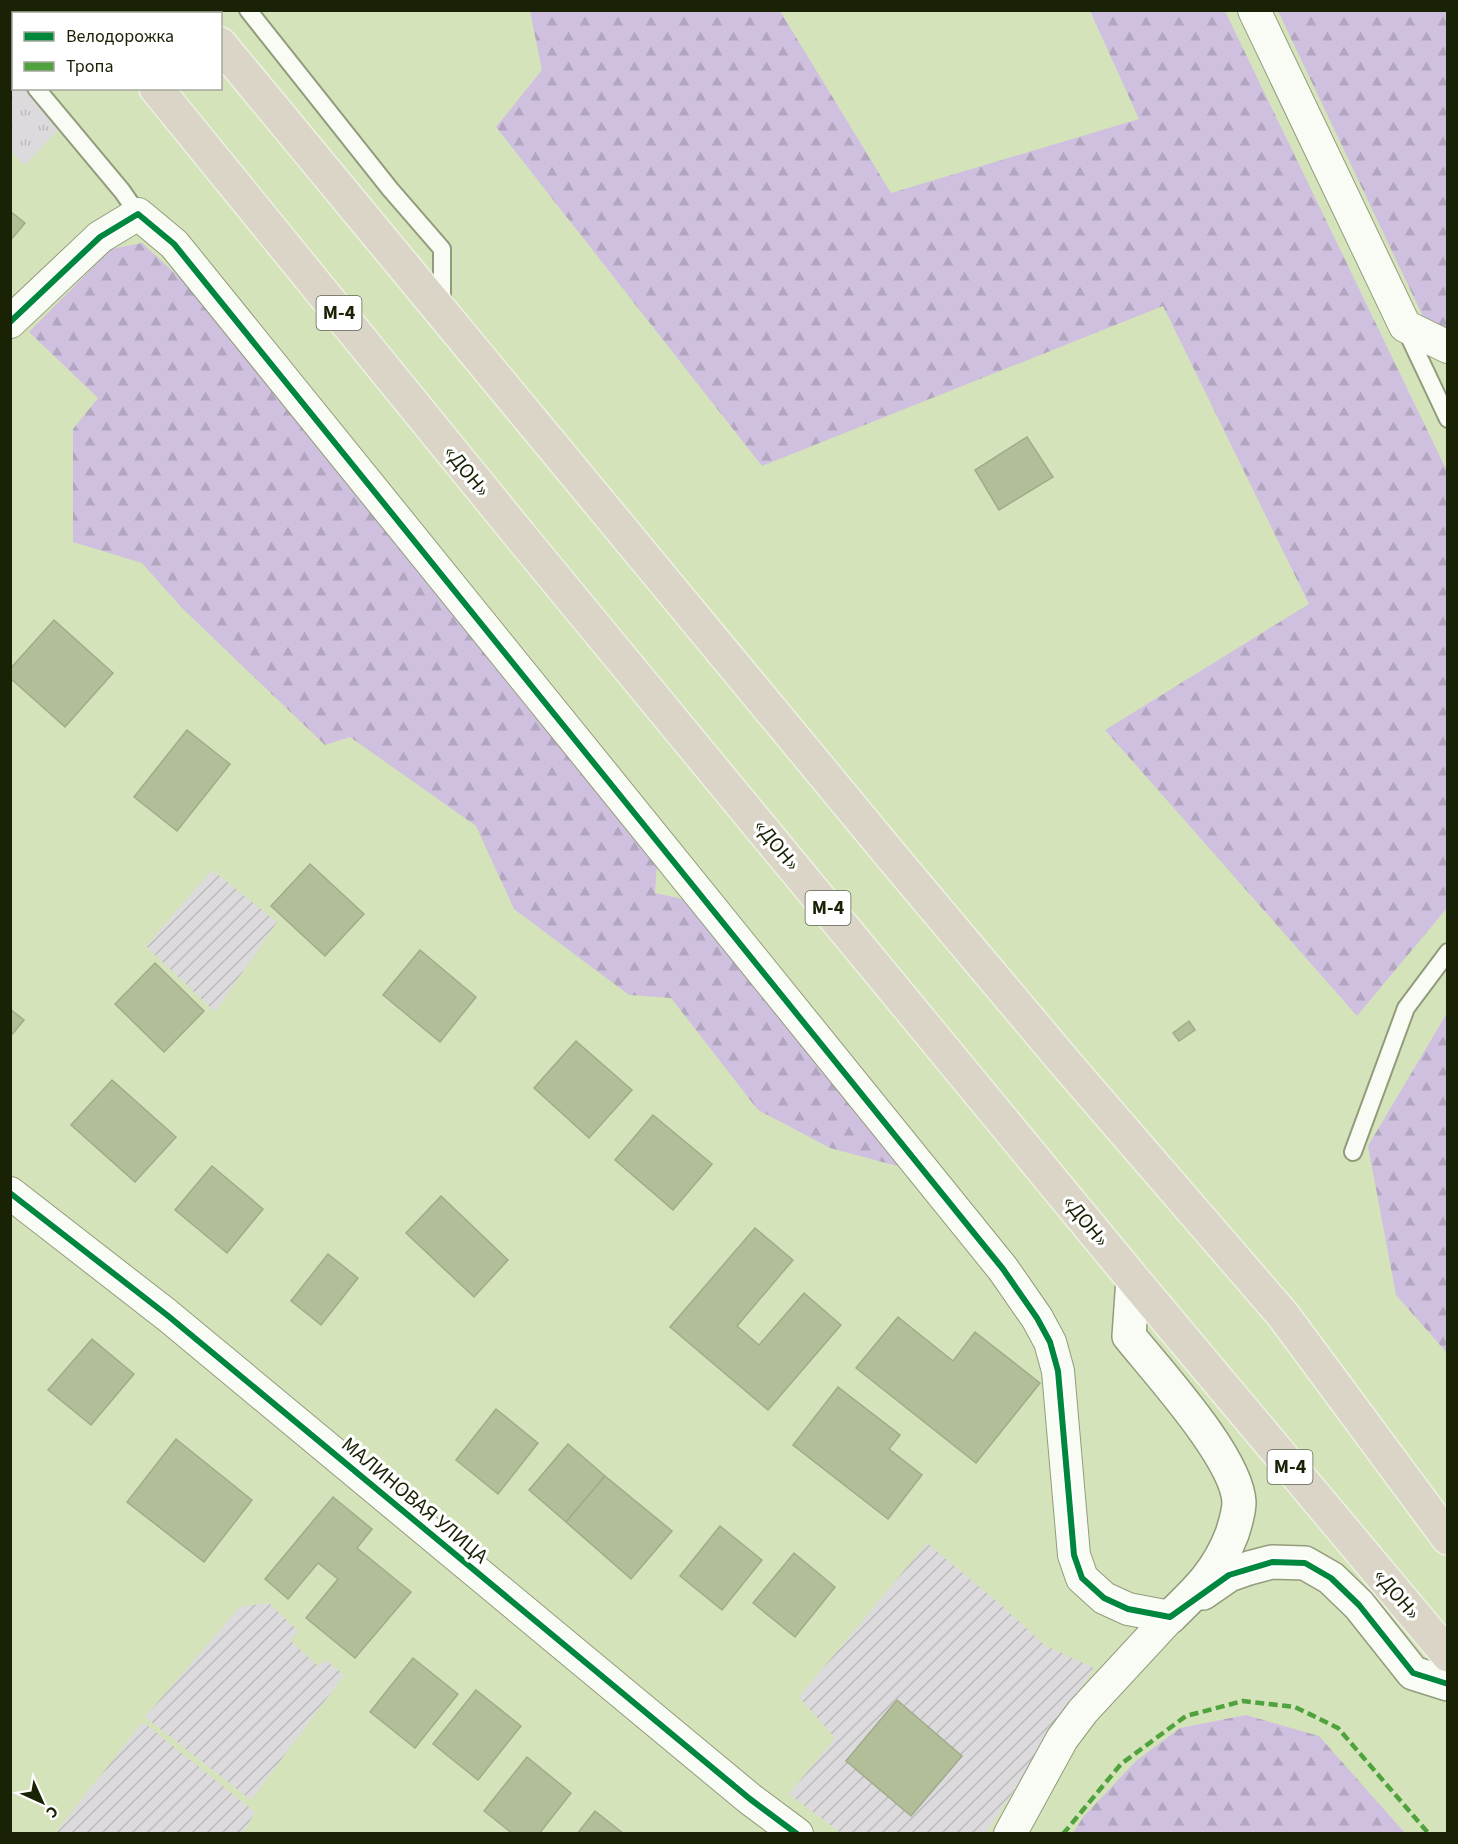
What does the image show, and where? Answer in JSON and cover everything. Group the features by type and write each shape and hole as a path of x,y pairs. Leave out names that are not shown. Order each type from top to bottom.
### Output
{"highway":[{"path":"222,46 922,893 1283,1315 1448,1539"},
{"name":"«ДОН»","path":"158,90 522,538 1448,1655"}],"street":[{"path":"1254,10 1405,326 1448,347"},
{"path":"10,322 99,237 138,214 174,244 1003,1269 1037,1318 1050,1342 1058,1371 1074,1555 1082,1578 1104,1598 1112,1602 1128,1609 1170,1617 1229,1575 1272,1562 1305,1563 1331,1578 1359,1605 1413,1673 1448,1684"},
{"name":"МАЛИНОВАЯ УЛИЦА","path":"10,1193 185,1330 750,1799 797,1833"},
{"path":"1010,1833 1062,1739 1083,1711 1170,1617 1205,1583 1216,1568 1236,1524 1239,1502 1230,1472 1217,1447 1129,1336 1134,1279"}],"lane":[{"path":"248,10 390,189 442,249 442,312"},
{"path":"38,90 122,191 138,214"},
{"path":"1405,326 1448,419"},
{"path":"1353,1152 1406,1008 1448,952"}],"green space":[{"path":"530,11 780,11 891,193 1139,119 1090,11 1225,11 1447,471 1447,908 1357,1016 1105,730 1309,604 1163,306 762,466 496,127 542,70"},
{"path":"1278,11 1447,11 1447,367"},
{"path":"10,66 12,68 12,90 31,90 62,126 25,165 11,152"},
{"path":"142,243 182,280 657,863 655,893 687,900 901,1167 830,1148 758,1110 671,998 629,995 514,909 476,826 350,737 325,745 182,608 142,563 73,542 73,429 98,398 29,332 111,249"},
{"path":"212,870 277,922 215,1012 146,946"},
{"path":"1447,1013 1447,1353 1396,1295 1368,1146"},
{"path":"927,1543 1046,1646 1094,1668 986,1833 841,1833 789,1794 835,1738 799,1697"},
{"path":"269,1603 298,1631 290,1640 318,1666 325,1660 344,1675 251,1800 145,1717 240,1607"},
{"path":"1246,1715 1319,1736 1405,1833 1073,1833 1084,1816 1136,1761 1180,1728"},
{"path":"143,1722 255,1812 243,1833 55,1833"}],"building":[{"path":"10,211 25,223 10,241"},
{"path":"1027,437 1053,477 999,510 975,470"},
{"path":"54,620 113,673 65,727 10,678 10,669"},
{"path":"187,730 230,764 177,831 134,797"},
{"path":"310,864 364,914 325,956 271,906"},
{"path":"420,950 476,997 440,1042 383,995"},
{"path":"155,963 204,1011 164,1052 115,1004"},
{"path":"10,1009 24,1020 10,1037"},
{"path":"1189,1021 1195,1030 1179,1041 1173,1033"},
{"path":"576,1041 632,1090 589,1138 534,1088"},
{"path":"112,1080 176,1137 135,1182 71,1125"},
{"path":"653,1115 712,1164 673,1210 615,1160"},
{"path":"212,1166 263,1209 227,1253 175,1210"},
{"path":"441,1196 508,1260 474,1297 406,1233"},
{"path":"755,1228 793,1260 737,1326 759,1345 804,1293 841,1325 768,1410 670,1327"},
{"path":"328,1254 358,1278 321,1325 291,1301"},
{"path":"898,1317 953,1361 975,1332 1040,1383 976,1463 856,1368"},
{"path":"92,1339 134,1374 91,1425 48,1390"},
{"path":"838,1387 900,1435 889,1449 922,1475 888,1519 793,1445"},
{"path":"496,1409 538,1443 498,1494 456,1460"},
{"path":"176,1439 252,1500 204,1562 127,1502"},
{"path":"568,1444 605,1476 566,1522 529,1490"},
{"path":"605,1476 672,1531 631,1579 566,1522"},
{"path":"333,1497 372,1529 357,1548 411,1592 355,1658 306,1618 338,1579 318,1563 288,1599 265,1579"},
{"path":"720,1526 762,1560 722,1610 680,1576"},
{"path":"794,1553 835,1587 795,1637 753,1603"},
{"path":"413,1658 458,1694 415,1748 370,1712"},
{"path":"476,1690 521,1726 478,1780 433,1744"},
{"path":"897,1700 962,1756 911,1816 846,1761"},
{"path":"527,1757 571,1793 539,1834 513,1834 484,1811"},
{"path":"595,1811 624,1834 577,1834"}],"marked path":[{"path":"1063,1834 1121,1764 1186,1716 1243,1701 1295,1707 1338,1728 1429,1834"}],"cycle path":[{"path":"10,322 100,237 138,214 174,244 1003,1269 1037,1318 1050,1342 1058,1371 1074,1555 1082,1578 1104,1598 1128,1609 1170,1617 1229,1575 1272,1562 1305,1563 1331,1578 1359,1605 1413,1673 1448,1684"},
{"path":"10,1193 167,1315 750,1799 797,1834"}]}
